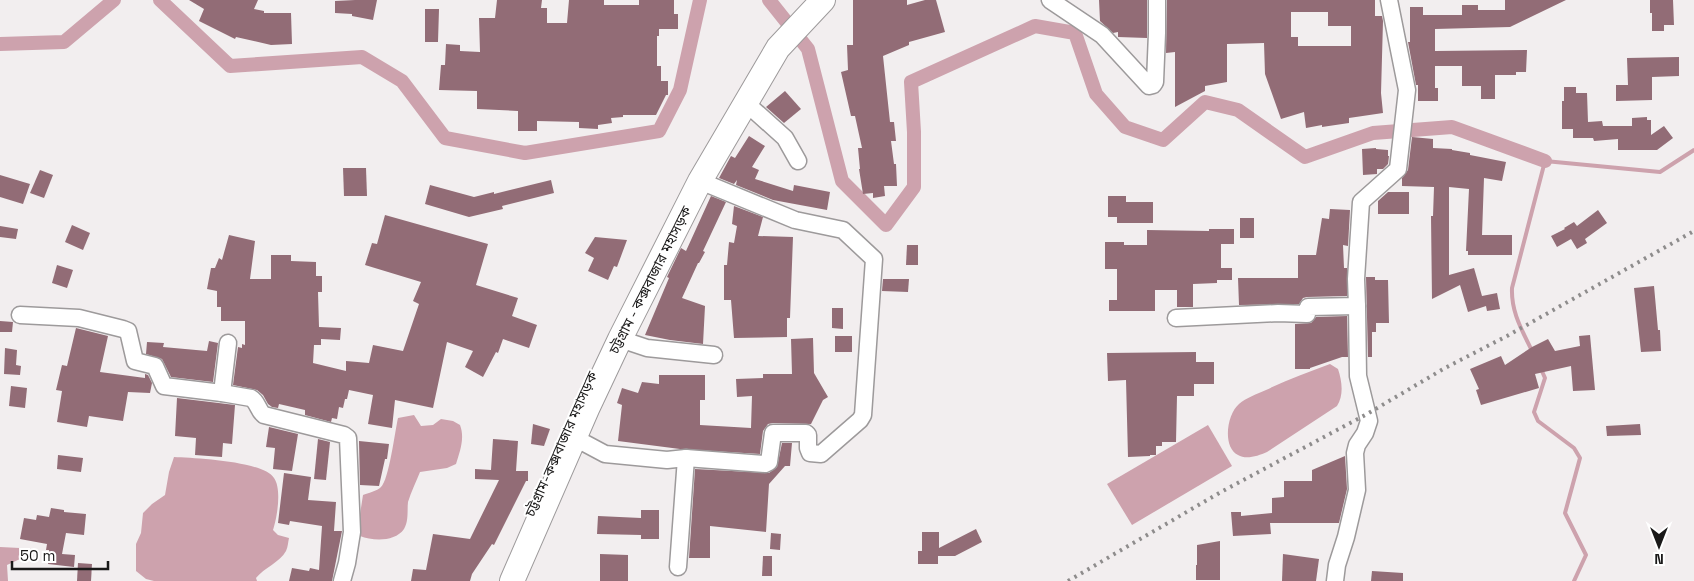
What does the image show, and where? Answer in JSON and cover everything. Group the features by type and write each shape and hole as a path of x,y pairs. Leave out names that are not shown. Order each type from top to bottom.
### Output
{"highway":[{"path":"772,45 809,5"},
{"name":"চট্টগ্রাম - কক্সবাজার মহাসড়ক","path":"512,581 620,339 700,181 746,103 772,45"},
{"name":"চট্টগ্রাম-কক্সবাজার মহাসড়ক","path":"500,581 662,220 737,86 772,45"}],"street":[{"path":"1050,0 1102,35 1149,86 1155,82 1158,33 1157,0"},
{"path":"1335,581 1337,565 1346,537 1356,490 1355,453 1357,445 1365,433 1368,421 1358,376 1356,279 1361,202 1398,169 1407,90 1388,0"},
{"path":"746,103 785,138 798,161"},
{"path":"575,438 605,454 667,460 686,458 766,463 769,460 771,436 775,432 808,434 808,448 815,453 860,420 863,415 874,259 844,230 795,220 700,181"},
{"path":"1176,318 1278,313 1307,314 1308,307 1356,306"},
{"path":"20,315 79,318 123,329 128,331 135,361 155,366 164,386 222,392 251,398 261,414 344,435 348,438 352,532 348,563 342,581"},
{"path":"620,339 647,348 714,355"},
{"path":"222,392 228,343"},
{"path":"678,567 686,458"}],"shaded area":[{"path":"1330,364 1338,369 1341,378 1342,388 1337,406 1267,452 1245,457 1233,451 1228,438 1229,422 1239,404 1252,396"},
{"path":"414,415 421,426 433,425 441,419 453,421 460,425 462,440 456,464 447,468 420,472 408,502 406,526 400,533 384,539 371,539 360,536 358,527 363,495 377,490 384,483 398,418"},
{"path":"1208,425 1232,466 1132,525 1107,484"},
{"path":"174,457 243,464 267,472 274,478 278,489 278,496 273,530 278,535 289,538 287,549 283,555 259,574 256,578 257,581 154,581 146,579 136,571 136,544 141,533 143,513 165,495"},
{"path":"0,547 20,548 23,553 20,559 7,565 8,581 0,581"}],"building":[{"path":"189,0 258,0 254,9 264,11 264,13 291,13 292,44 271,45 236,37 235,39 199,21 204,9"},
{"path":"377,0 373,20 352,16 352,14 335,13 335,1"},
{"path":"497,0 542,0 541,8 547,8 547,23 567,23 569,0 604,0 604,5 639,5 639,0 674,0 674,14 678,14 678,29 659,29 659,36 657,36 657,66 661,66 661,81 668,81 668,95 666,95 656,115 623,115 623,117 611,118 612,123 598,125 598,129 579,128 579,122 537,121 537,131 518,131 518,111 477,109 477,91 439,90 441,65 445,65 446,44 460,45 460,51 480,52 479,18 495,18"},
{"path":"853,0 907,0 907,5 925,0 936,0 945,32 909,42 909,45 883,56 890,122 894,122 896,141 891,141 894,164 896,164 897,186 884,186 885,196 873,198 873,193 863,194 858,148 862,148 855,116 851,116 841,72 848,70 847,45 853,45"},
{"path":"1099,0 1147,0 1147,38 1118,37 1118,32 1113,33 1100,21"},
{"path":"1167,0 1375,0 1375,16 1382,16 1383,21 1381,93 1383,113 1349,118 1349,123 1306,128 1304,112 1281,119 1265,74 1264,43 1227,44 1227,82 1205,86 1205,91 1175,107 1175,52 1166,53","holes":["1291,12 1328,12 1328,26 1351,26 1351,46 1298,46 1298,37 1291,37"]},
{"path":"1505,0 1566,0 1510,27 1435,29 1435,51 1527,50 1526,72 1516,72 1516,75 1495,75 1495,99 1481,99 1481,86 1462,86 1462,66 1435,66 1435,88 1438,88 1438,101 1418,101 1418,85 1416,85 1408,42 1410,42 1410,7 1423,7 1423,15 1462,15 1462,5 1478,5 1478,10 1505,10"},
{"path":"1650,0 1673,0 1674,25 1664,25 1664,31 1652,31"},
{"path":"425,9 439,9 438,42 425,42"},
{"path":"1679,57 1679,76 1652,77 1652,100 1616,101 1616,85 1628,85 1627,58"},
{"path":"1564,87 1576,87 1576,93 1587,93 1588,122 1602,121 1603,126 1632,126 1632,118 1647,117 1647,120 1651,120 1651,135 1664,126 1673,138 1657,150 1618,150 1618,139 1594,141 1593,138 1573,138 1573,129 1562,129"},
{"path":"785,91 801,109 784,123 766,107"},
{"path":"749,136 765,146 752,167 759,170 755,179 793,191 794,185 830,192 827,210 773,200 736,185 737,180 734,184 719,178 731,156 735,158"},
{"path":"1412,137 1433,139 1433,148 1452,149 1470,153 1470,155 1506,162 1502,181 1484,178 1482,235 1512,235 1512,255 1468,255 1468,251 1466,251 1469,189 1449,187 1449,275 1474,268 1482,296 1497,293 1500,309 1487,311 1486,306 1468,312 1460,285 1432,299 1431,216 1433,216 1434,187 1402,186 1402,178 1408,170"},
{"path":"1376,148 1388,150 1388,164 1383,169 1377,169 1377,174 1363,175 1362,149"},
{"path":"343,168 366,168 367,196 344,196"},
{"path":"40,170 53,175 44,198 30,193"},
{"path":"0,175 30,184 23,204 0,197"},
{"path":"551,180 554,193 502,206 503,209 469,217 425,204 430,185 474,197"},
{"path":"1388,192 1409,192 1409,214 1378,214 1378,201"},
{"path":"711,196 726,202 703,251 705,252 682,298 705,306 703,344 645,335 669,278 667,277 681,248 686,251"},
{"path":"1108,196 1126,196 1126,202 1153,202 1153,223 1117,223 1117,217 1108,217"},
{"path":"734,206 763,217 758,236 793,237 790,318 787,318 787,337 734,338 731,300 724,300 724,265 727,265 729,242 734,243 737,226 732,224"},
{"path":"1330,209 1350,210 1348,246 1343,245 1344,268 1347,268 1347,296 1307,297 1303,298 1299,304 1239,305 1238,278 1298,278 1298,255 1316,255 1322,218 1329,219"},
{"path":"1598,210 1607,223 1585,239 1587,243 1577,249 1571,239 1557,247 1551,236 1574,222 1577,226"},
{"path":"385,215 488,244 476,285 518,298 512,316 537,325 529,348 503,339 498,353 496,352 483,377 465,367 473,351 447,342 433,408 395,400 392,428 368,424 373,395 349,390 343,408 339,407 337,419 332,418 331,422 305,415 305,410 279,404 278,408 272,407 257,390 233,385 238,347 242,348 242,344 245,345 245,321 221,321 221,307 217,307 217,291 207,289 211,268 215,268 219,258 222,260 229,235 255,241 250,279 271,279 271,255 291,255 291,261 316,262 316,276 322,276 322,292 318,292 319,327 341,328 340,340 321,339 321,345 314,345 313,363 346,371 346,361 369,363 373,345 403,351 419,304 413,301 421,282 365,265 372,243 377,244"},
{"path":"1240,218 1254,218 1254,238 1240,238"},
{"path":"72,225 90,233 83,250 65,242"},
{"path":"0,226 18,229 16,239 0,237"},
{"path":"1209,229 1234,229 1234,244 1221,244 1221,268 1232,268 1232,280 1217,280 1217,283 1193,284 1193,307 1177,307 1177,290 1155,290 1155,311 1109,311 1109,300 1117,300 1117,269 1105,269 1105,242 1124,242 1124,245 1147,245 1147,230 1209,231"},
{"path":"595,237 627,240 617,267 614,266 608,280 588,271 594,258 585,253"},
{"path":"907,245 918,245 918,265 906,265"},
{"path":"57,265 73,270 67,288 52,283"},
{"path":"1366,277 1375,277 1375,280 1388,280 1389,323 1376,323 1376,332 1372,332 1372,357 1368,357"},
{"path":"883,279 909,279 908,292 882,291"},
{"path":"1654,286 1661,351 1641,352 1634,288"},
{"path":"832,308 843,308 843,329 832,328"},
{"path":"1347,316 1348,357 1342,357 1310,369 1295,369 1295,324 1311,323 1316,317"},
{"path":"0,321 13,322 12,332 0,332"},
{"path":"76,328 108,336 100,372 145,378 145,374 148,375 152,383 150,393 128,392 123,421 89,416 87,427 57,422 62,391 56,390 62,365 67,366"},
{"path":"1590,335 1595,390 1573,391 1571,366 1535,374 1539,388 1481,405 1476,390 1479,389 1470,369 1501,356 1505,365 1548,339 1555,351 1580,346 1579,336"},
{"path":"835,336 852,336 852,352 835,352"},
{"path":"813,338 814,373 828,397 823,400 811,424 768,424 763,431 760,454 680,449 618,441 622,405 617,403 622,388 638,393 642,382 659,384 659,375 705,375 705,400 700,400 700,425 751,428 752,396 737,397 736,379 763,378 763,374 792,374 791,339"},
{"path":"209,341 218,343 213,382 171,377 162,359 146,354 147,342 164,343 163,347 207,351"},
{"path":"5,348 17,350 16,365 21,366 20,375 4,374"},
{"path":"1196,352 1196,362 1214,362 1214,384 1194,384 1194,396 1177,396 1176,442 1162,442 1162,446 1156,446 1156,455 1128,457 1126,380 1108,381 1107,353"},
{"path":"11,386 27,388 25,408 9,406"},
{"path":"177,398 235,405 232,444 223,443 222,457 195,455 196,438 175,436"},
{"path":"533,424 550,429 544,446 531,444"},
{"path":"1640,424 1641,435 1607,436 1606,426"},
{"path":"269,427 298,434 292,471 273,469 275,448 266,447"},
{"path":"318,439 330,442 326,480 314,479"},
{"path":"493,439 518,441 516,471 528,471 528,481 526,481 494,545 492,544 472,574 470,581 411,581 413,569 426,570 433,534 470,539 499,480 475,479 475,469 491,470"},
{"path":"359,441 389,444 387,459 385,459 379,486 360,485"},
{"path":"782,443 792,443 790,466 785,466 769,484 766,532 710,526 710,558 689,558 695,469 769,473 777,467"},
{"path":"58,455 83,458 81,472 57,469"},
{"path":"1345,456 1347,489 1339,523 1270,523 1271,534 1233,536 1231,512 1241,512 1241,516 1272,513 1272,498 1284,497 1284,481 1312,481 1312,470"},
{"path":"284,473 311,477 308,500 336,502 334,531 342,531 332,581 289,581 292,568 309,571 310,568 319,570 322,526 290,521 289,525 278,523"},
{"path":"51,508 64,510 64,512 86,514 84,535 66,533 62,554 75,555 74,567 48,564 49,550 46,550 47,544 20,539 24,518 36,520 37,515 49,517"},
{"path":"641,510 659,510 659,539 641,539 641,535 597,534 598,516 641,518"},
{"path":"976,529 982,542 955,556 938,556 938,564 918,564 918,551 922,551 922,532 939,532 939,548"},
{"path":"771,533 781,534 780,550 770,549"},
{"path":"1220,541 1220,580 1196,580 1197,545"},
{"path":"600,554 628,555 628,581 600,581"},
{"path":"1283,554 1319,559 1316,581 1282,581"},
{"path":"763,556 772,556 772,576 762,576"},
{"path":"78,563 92,564 91,581 77,581"},
{"path":"1372,571 1403,573 1403,581 1371,581"}],"waterway":[{"path":"0,44 64,42 114,0"},
{"path":"160,0 230,66 362,57 402,81 445,138 525,153 659,131 680,90 700,0"},
{"path":"769,0 808,49 842,181 886,225 914,187 914,132 911,82 1035,26 1075,33 1096,94 1125,127 1163,140 1205,102 1238,110 1305,157 1373,133 1452,127 1545,161"},
{"path":"1532,351 1515,313 1512,288 1545,161 1660,172 1694,150"},
{"path":"1541,369 1545,378 1534,412 1538,421 1574,448 1580,458 1565,513 1586,555 1574,581"}],"railway":[{"path":"1068,581 1221,492 1367,414 1445,368 1507,336 1694,231"}]}
